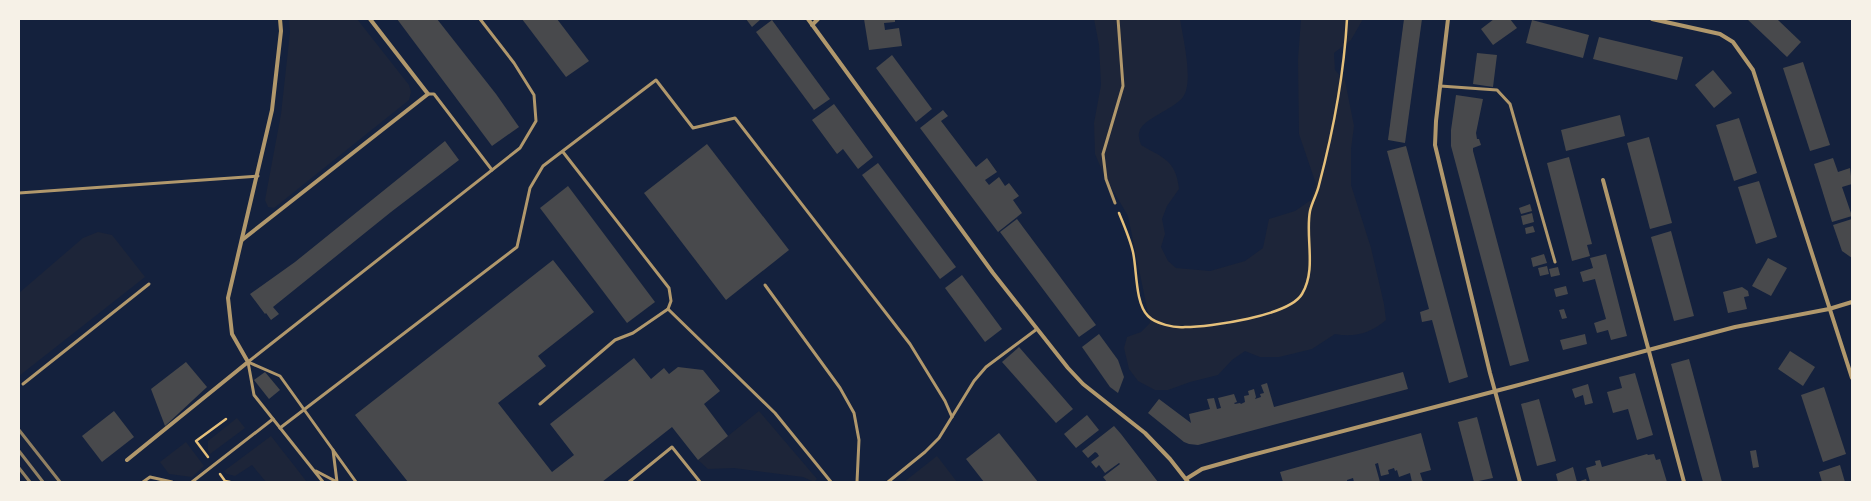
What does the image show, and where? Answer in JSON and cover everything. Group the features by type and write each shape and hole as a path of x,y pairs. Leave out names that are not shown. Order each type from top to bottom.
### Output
{"street":[{"path":"127,460 248,362 232,334 228,298 258,176 272,110 281,31 280,19"},
{"path":"242,240 428,94 370,19"},
{"path":"808,19 992,273 1037,329 1073,373 1145,433 1186,481 1202,469 1216,465 1735,327 1829,309 1852,302"},
{"path":"812,25 818,19"},
{"path":"1448,19 1436,121 1435,145 1495,391 1520,482"},
{"path":"1652,19 1720,34 1733,42 1747,59 1753,70 1852,378"},
{"path":"1603,180 1684,482"}],"lane":[{"path":"248,362 520,148 536,122 534,95 514,63 480,19"},
{"path":"1115,203 1106,179 1103,154 1123,86 1118,19"},
{"path":"280,428 517,247 530,188 543,166 656,80 693,128 735,118 910,344 945,401 952,417"},
{"path":"1440,86 1497,90 1510,104 1555,262"},
{"path":"428,94 434,94 492,170"},
{"path":"540,404 615,340 633,333 668,309 671,300 669,288 563,152"},
{"path":"19,193 258,176"},
{"path":"23,384 149,284"},
{"path":"765,285 840,388 854,413 859,440 857,482"},
{"path":"668,309 775,413 831,482"},
{"path":"888,482 938,438 974,381 986,367 1037,329"},
{"path":"248,362 280,376 356,482"},
{"path":"248,362 254,395 323,482"},
{"path":"192,482 273,419"},
{"path":"629,482 672,447 700,482"},
{"path":"313,470 337,482 333,448"},
{"path":"143,482 150,476 172,482"}],"path":[{"path":"1115,203 1133,251 1142,306 1148,316 1163,324 1184,328 1232,322 1269,313 1287,306 1302,295 1308,275 1310,211 1319,186 1344,61 1347,19"},
{"path":"226,419 196,441 225,481 230,482"}],"shaded area":[{"path":"289,19 357,19 409,85 411,92 409,100 274,208 268,207 265,200 281,114 290,32"},
{"path":"1094,19 1180,19 1188,71 1186,90 1183,97 1178,102 1145,123 1141,128 1139,136 1141,145 1167,161 1175,172 1177,179 1179,189 1167,206 1162,219 1165,234 1161,247 1168,261 1176,268 1210,271 1245,261 1263,248 1269,219 1295,211 1311,200 1316,184 1299,134 1298,59 1301,19 1363,19 1351,40 1334,53 1335,70 1345,81 1354,126 1351,149 1351,185 1371,248 1384,304 1386,320 1368,331 1356,335 1335,334 1312,349 1279,357 1260,357 1245,351 1232,360 1218,375 1190,382 1168,390 1155,390 1138,381 1129,369 1124,348 1127,337 1141,332 1150,323 1128,216 1104,175 1095,154 1094,123 1101,85 1099,45"},
{"path":"98,232 112,235 145,277 19,376 19,293 83,238"},
{"path":"759,411 817,479 814,482 803,477 734,468 708,469 698,460"},
{"path":"237,418 245,428 210,454 208,450 208,441"},
{"path":"271,436 307,482 266,482 252,465 235,476 227,474 224,471"},
{"path":"186,442 204,466 192,477 169,474 160,462"},
{"path":"937,456 957,482 904,482"}],"building":[{"path":"397,19 437,19 496,94 519,127 492,146"},
{"path":"522,19 557,19 589,61 566,77"},
{"path":"746,19 761,19 752,27"},
{"path":"864,19 895,19 895,22 884,23 885,30 899,28 902,46 869,50"},
{"path":"1404,19 1422,19 1405,143 1388,140"},
{"path":"1494,19 1510,19 1517,28 1493,45 1481,29"},
{"path":"1747,19 1777,19 1801,42 1787,57"},
{"path":"772,20 830,99 814,110 756,32"},
{"path":"1532,20 1589,35 1583,58 1526,43"},
{"path":"1599,37 1683,57 1677,80 1593,59"},
{"path":"1477,53 1497,55 1493,87 1473,84"},
{"path":"892,55 932,109 916,122 876,68"},
{"path":"1803,62 1830,145 1810,151 1783,68"},
{"path":"1713,70 1732,93 1714,108 1695,85"},
{"path":"1456,95 1483,99 1476,133 1477,139 1479,139 1481,145 1473,148 1473,151 1529,361 1510,366 1451,146 1451,130"},
{"path":"834,104 873,157 858,169 843,149 837,154 812,120"},
{"path":"943,110 948,116 941,121 976,167 987,158 997,172 985,180 989,185 999,177 1005,186 1009,183 1019,196 1013,200 1022,213 998,232 920,128"},
{"path":"1620,115 1625,136 1566,151 1561,130"},
{"path":"1739,118 1757,173 1734,181 1716,125"},
{"path":"1649,137 1672,223 1650,229 1627,143"},
{"path":"445,141 459,160 391,212 273,307 279,314 271,320 266,313 265,314 250,294 295,262"},
{"path":"707,144 789,250 726,300 644,193"},
{"path":"1406,146 1468,377 1449,383 1432,320 1422,322 1420,312 1429,309 1387,151"},
{"path":"1569,157 1592,244 1587,245 1590,256 1572,261 1547,163"},
{"path":"1833,158 1838,172 1850,168 1852,184 1842,187 1852,216 1832,222 1814,164"},
{"path":"878,163 956,267 940,279 862,175"},
{"path":"1759,181 1777,237 1756,244 1738,187"},
{"path":"568,186 655,302 627,323 540,208"},
{"path":"1530,204 1532,211 1521,214 1519,208"},
{"path":"1532,213 1534,222 1523,225 1521,216"},
{"path":"1017,219 1096,325 1079,337 1000,232"},
{"path":"1852,219 1852,258 1842,251 1833,225"},
{"path":"1533,226 1535,232 1526,234 1525,228"},
{"path":"1671,231 1694,316 1674,321 1651,237"},
{"path":"1544,254 1547,263 1533,267 1531,258"},
{"path":"1606,254 1627,336 1611,340 1608,330 1597,333 1594,323 1606,319 1595,279 1583,282 1580,272 1593,268 1590,258"},
{"path":"1768,258 1787,268 1771,296 1752,286"},
{"path":"553,260 594,312 538,356 546,366 498,403 552,472 574,455 550,424 634,358 651,379 664,368 669,374 678,367 703,370 720,391 704,404 728,436 698,460 672,427 602,482 408,482 355,415"},
{"path":"1547,266 1549,274 1540,276 1538,268"},
{"path":"1558,267 1560,275 1551,277 1549,269"},
{"path":"962,275 1002,329 985,342 945,288"},
{"path":"1566,286 1568,294 1556,297 1554,289"},
{"path":"1742,287 1748,291 1749,296 1744,297 1747,309 1728,313 1723,292"},
{"path":"1564,309 1567,318 1562,319 1559,310"},
{"path":"1099,334 1118,360 1124,377 1118,393 1110,387 1082,347"},
{"path":"1585,334 1587,344 1563,350 1560,340"},
{"path":"1019,347 1073,409 1056,423 1002,362"},
{"path":"1790,351 1815,367 1803,386 1778,369"},
{"path":"1689,359 1722,482 1703,482 1671,364"},
{"path":"186,362 207,387 165,426 151,389"},
{"path":"265,372 280,390 269,399 254,380"},
{"path":"1403,372 1408,389 1198,445 1184,442 1148,413 1159,399 1191,423 1189,414 1210,409 1207,399 1214,398 1217,409 1221,408 1218,398 1234,394 1237,402 1234,403 1241,404 1245,402 1244,396 1249,395 1248,391 1254,389 1255,399 1261,397 1260,394 1264,393 1261,385 1267,383 1274,407"},
{"path":"1635,373 1653,435 1637,440 1628,409 1613,413 1607,392 1622,388 1619,377"},
{"path":"1588,384 1593,403 1585,405 1583,395 1575,398 1572,389"},
{"path":"1824,387 1846,454 1823,462 1801,395"},
{"path":"1539,399 1556,461 1537,466 1521,404"},
{"path":"114,411 134,437 102,462 82,436"},
{"path":"1087,415 1099,430 1076,448 1064,434"},
{"path":"1477,417 1493,478 1474,482 1458,422"},
{"path":"1114,426 1158,482 1107,482 1103,477 1120,464 1119,463 1105,473 1099,465 1096,468 1091,462 1099,456 1097,453 1095,452 1088,458 1082,451"},
{"path":"999,433 1038,482 984,482 966,459"},
{"path":"1421,433 1431,470 1420,473 1423,482 1412,482 1410,473 1399,477 1397,470 1395,471 1394,468 1388,470 1389,474 1381,476 1378,463 1375,464 1380,482 1354,482 1353,478 1347,480 1347,482 1283,482 1280,472"},
{"path":"1756,450 1759,467 1753,468 1750,451"},
{"path":"1647,454 1654,454 1656,460 1660,459 1667,482 1590,482 1586,468 1596,465 1595,461 1600,460 1602,467"},
{"path":"1840,465 1845,482 1822,482 1819,472"},
{"path":"1573,467 1577,482 1558,482 1556,474"},
{"path":"1586,479 1587,482 1577,482"}],"railway":[{"path":"19,430 60,482"},
{"path":"19,451 43,482"},
{"path":"19,468 30,482"}]}
